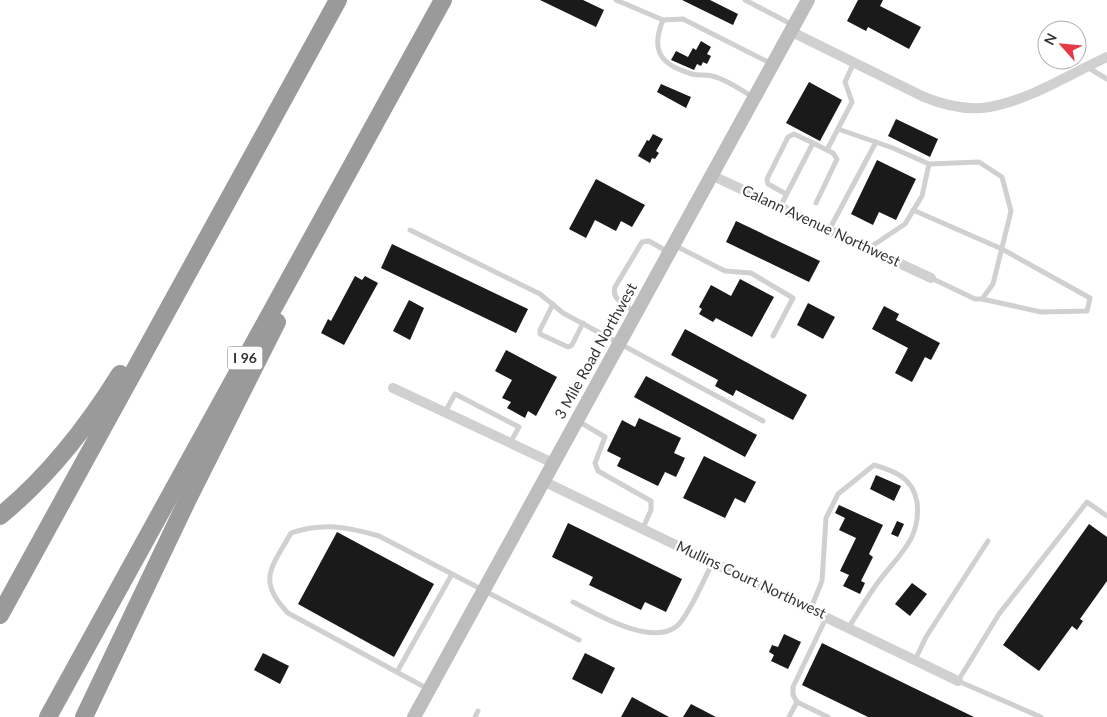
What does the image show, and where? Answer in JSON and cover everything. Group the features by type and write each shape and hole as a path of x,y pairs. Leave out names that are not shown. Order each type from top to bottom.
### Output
{"highway":[{"path":"0,615 338,0"},
{"name":"I 96","path":"48,717 443,0"},
{"path":"84,717 187,502 413,54"},
{"path":"0,516 50,469 88,422 217,220"}],"main road":[{"name":"3 Mile Road Northwest","path":"414,717 808,0"}],"street":[{"path":"792,28 940,103 971,108 989,107 1024,96 1080,70"},
{"path":"1087,67 1107,57"},
{"name":"Calann Avenue Northwest","path":"711,175 932,278"},
{"path":"393,388 553,464"},
{"name":"Mullins Court Northwest","path":"543,481 811,608 958,681"}],"lane":[{"path":"616,0 663,20 684,19 772,64"},
{"path":"746,0 792,28"},
{"path":"663,20 656,40 657,48 666,61 692,74 714,76 754,98"},
{"path":"827,150 852,102 845,82 854,61"},
{"path":"1087,68 1107,79"},
{"path":"838,129 876,142 928,164 979,162 1002,177 1011,211 993,284 982,299"},
{"path":"786,194 768,184 767,179 788,137 794,134 834,153 837,159 816,203"},
{"path":"829,230 876,142"},
{"path":"780,207 813,143"},
{"path":"869,248 905,224 922,196 928,164"},
{"path":"913,210 1002,249 1090,298 1088,311 1041,312 975,299 932,278"},
{"path":"410,230 540,294 558,310 763,421"},
{"path":"636,312 617,300 614,291 642,242 649,241 671,248 725,271 751,273 793,298 773,336"},
{"path":"553,304 540,330 540,334 544,337 568,347 572,345 583,323"},
{"path":"445,412 455,394 519,427 510,443"},
{"path":"577,420 605,437 595,462 598,471 651,500 651,510 643,528"},
{"path":"811,608 822,581 826,518 838,494 874,465 889,469 910,482 915,492 918,515 916,531 899,558 875,586 849,627"},
{"path":"1042,717 958,681 999,614 1088,502 1107,516"},
{"path":"429,690 288,613 275,599 269,584 270,570 291,533 322,526 346,527 379,536 579,640"},
{"path":"915,660 926,638 988,542"},
{"path":"573,602 624,627 662,633 678,626 713,562"},
{"path":"397,672 452,574"},
{"path":"827,616 793,686 793,696 797,702 828,717"},
{"path":"789,717 797,702"},
{"path":"475,717 478,711"}],"building":[{"path":"540,0 583,0 604,10 596,27"},
{"path":"682,0 710,0 738,14 733,25"},
{"path":"858,0 883,0 880,6 921,27 909,49 868,27 866,31 847,21"},
{"path":"701,41 711,47 707,54 711,56 707,64 703,62 701,66 697,64 694,70 671,60 676,51 688,57 693,48 696,50"},
{"path":"809,82 842,100 820,141 786,123"},
{"path":"661,84 691,97 686,108 657,92"},
{"path":"896,119 938,139 930,157 888,136"},
{"path":"653,134 663,139 656,151 659,153 655,159 652,158 650,163 638,156 647,140 649,141"},
{"path":"877,160 916,179 896,220 879,212 873,225 851,214"},
{"path":"596,179 645,205 632,227 621,221 616,231 595,220 586,238 569,229"},
{"path":"736,221 820,261 809,282 726,242"},
{"path":"392,244 528,309 516,333 381,268"},
{"path":"355,276 362,280 365,276 378,283 344,345 321,333 328,319 331,321"},
{"path":"740,279 774,297 752,337 716,318 713,322 699,314 702,309 699,307 711,285 731,296"},
{"path":"409,300 424,308 410,340 393,331"},
{"path":"808,303 835,317 823,339 797,325"},
{"path":"884,306 899,314 896,320 940,343 931,360 925,357 912,382 895,373 908,348 872,329"},
{"path":"685,329 807,395 793,420 736,390 733,396 715,386 718,380 671,355"},
{"path":"506,350 557,377 536,416 528,411 525,418 507,408 511,402 502,398 512,380 495,371"},
{"path":"646,376 757,435 745,457 634,397"},
{"path":"639,418 681,438 674,453 685,458 676,477 665,472 658,486 617,466 621,458 607,451 622,420 635,427"},
{"path":"704,456 756,482 745,503 735,498 725,518 683,498"},
{"path":"876,475 901,486 894,501 870,489"},
{"path":"839,505 883,525 869,554 873,557 861,581 865,583 860,594 843,586 849,575 840,571 856,538 839,530 845,518 835,513"},
{"path":"897,521 904,524 898,537 891,534"},
{"path":"568,523 682,579 666,612 645,602 641,610 589,585 593,577 552,557"},
{"path":"1089,524 1107,537 1107,581 1080,619 1083,621 1077,630 1072,626 1039,671 1003,645"},
{"path":"337,532 434,584 394,657 298,604"},
{"path":"912,583 927,594 910,616 895,604"},
{"path":"784,634 801,642 788,669 771,661 774,655 769,652 772,645 778,647"},
{"path":"822,643 974,717 868,717 802,685"},
{"path":"263,653 289,666 280,684 254,670"},
{"path":"585,653 615,668 602,694 572,679"},
{"path":"632,697 669,717 621,717"},
{"path":"691,704 716,717 683,717"}]}
